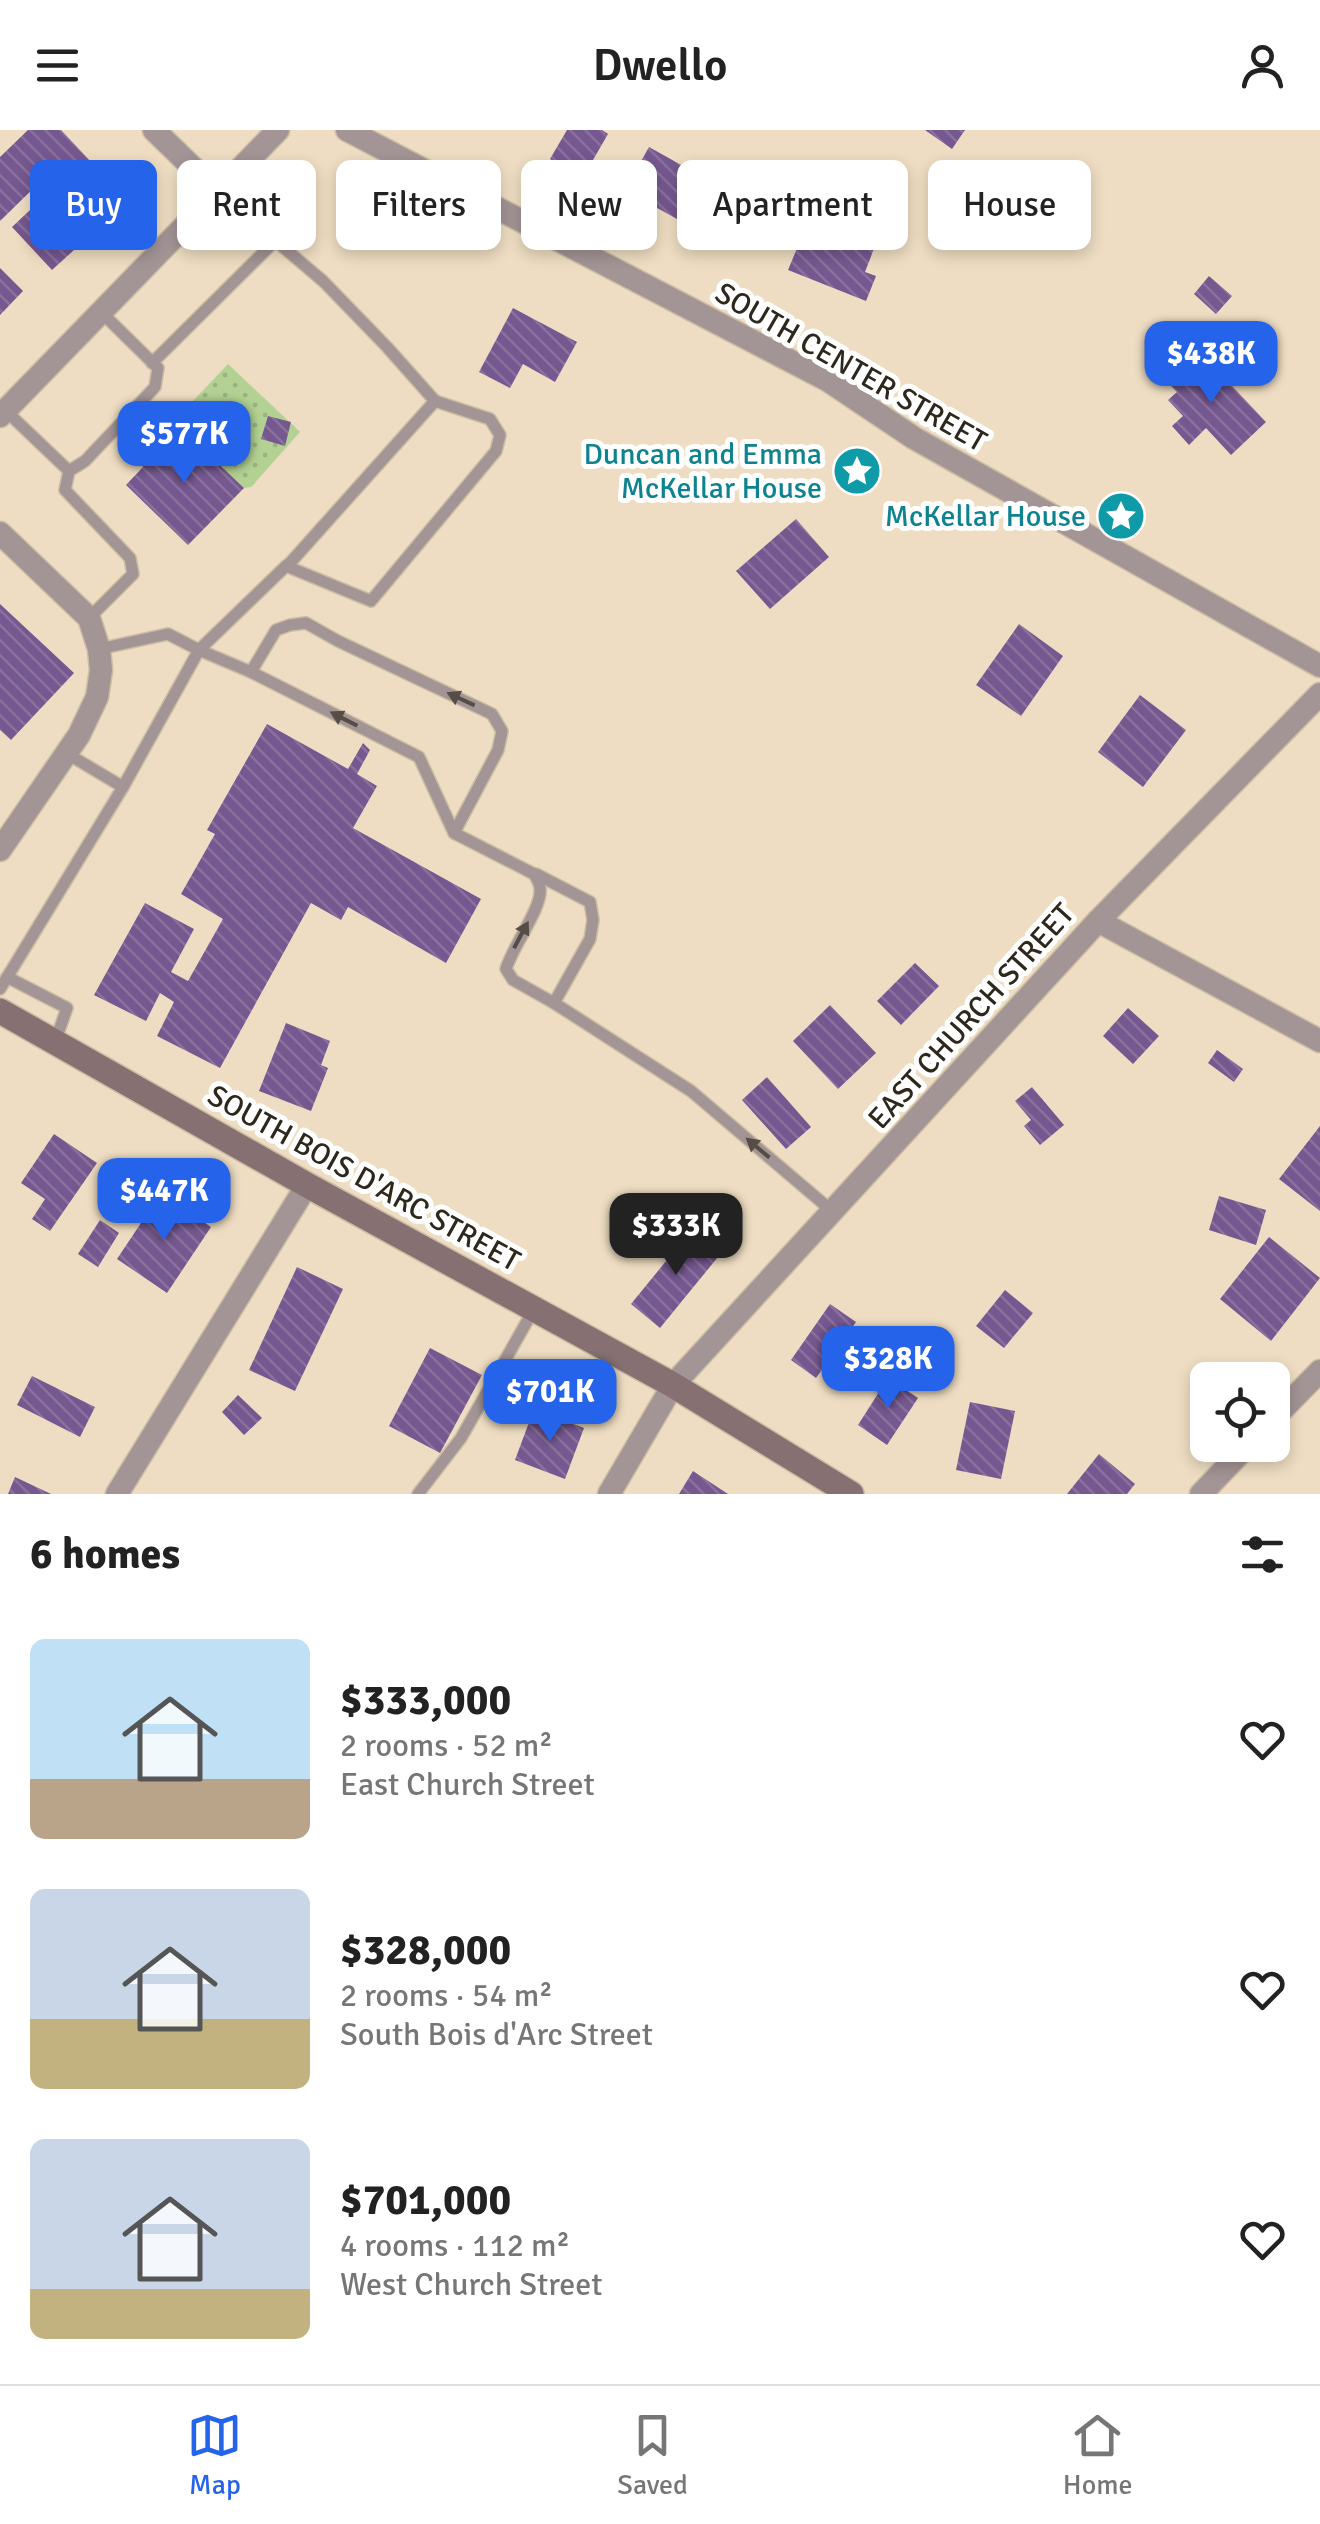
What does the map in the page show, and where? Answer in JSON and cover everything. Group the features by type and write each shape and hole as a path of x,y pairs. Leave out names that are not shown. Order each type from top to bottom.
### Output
{"main road":[{"name":"SOUTH BOIS D'ARC STREET","path":"0,1011 306,1185 673,1385 851,1494"}],"street":[{"path":"154,130 185,160"},
{"path":"249,160 278,130"},
{"name":"SOUTH CENTER STREET","path":"347,130 828,381 914,438 1320,666"},
{"path":"3,413 177,234"},
{"path":"0,532 90,618 101,670 97,697 79,735 0,850"},
{"name":"EAST CHURCH STREET","path":"609,1494 673,1385 1098,921 1320,694"},
{"path":"1098,921 1320,1041"},
{"path":"117,1494 306,1185"},
{"path":"1290,1401 1320,1370"},
{"path":"1200,1494 1231,1462"}],"lane":[{"path":"152,363 266,250"},
{"path":"286,250 388,347 434,402 490,419 500,435 496,451 371,601 286,566"},
{"path":"90,618 133,574 130,558 65,490 69,470 84,461 156,388 158,368 101,312"},
{"path":"0,989 124,787 199,650 286,566 434,402"},
{"path":"3,413 69,470"},
{"path":"251,672 276,630 306,624 492,714 502,731 498,750 454,833"},
{"path":"99,649 168,634 419,757 454,833 590,902 590,939 554,1003"},
{"path":"66,754 124,787"},
{"path":"534,874 540,900 509,956 506,969 513,980 691,1091 832,1211"},
{"path":"8,977 67,1008 55,1042"},
{"path":"418,1494 460,1438 534,1309"}],"green space":[{"path":"228,364 300,432 251,487 244,488 174,421"}],"building":[{"path":"28,130 61,130 89,160 30,160 30,192 0,221 0,157"},
{"path":"567,130 602,130 608,134 593,160 550,159"},
{"path":"925,130 965,130 952,149"},
{"path":"649,147 677,163 677,219 657,208 657,160 642,160"},
{"path":"30,210 30,246 12,227"},
{"path":"33,250 74,250 52,270"},
{"path":"796,250 873,250 865,272 876,276 866,301 788,270"},
{"path":"0,268 23,291 0,315"},
{"path":"1209,276 1232,296 1216,314 1194,294"},
{"path":"513,308 577,342 555,382 523,364 510,388 479,372"},
{"path":"1199,351 1266,422 1231,455 1206,428 1189,445 1172,426 1183,416 1168,400 1177,392 1166,381"},
{"path":"268,416 291,422 285,446 261,439"},
{"path":"181,428 244,488 188,545 126,485 143,467 140,464"},
{"path":"796,519 829,557 770,609 736,571"},
{"path":"0,604 74,673 11,740 0,730"},
{"path":"1019,624 1063,656 1021,716 976,685"},
{"path":"1140,695 1186,730 1143,787 1098,752"},
{"path":"267,724 348,769 363,743 370,750 357,774 377,786 353,828 481,899 446,963 348,907 341,920 311,903 220,1068 157,1036 174,1002 160,993 146,1021 94,995 145,903 194,929 171,972 188,981 223,919 181,894 215,834 207,830"},
{"path":"915,963 939,986 901,1025 877,1001"},
{"path":"830,1005 876,1053 838,1089 793,1041"},
{"path":"1128,1008 1159,1036 1133,1064 1103,1036"},
{"path":"286,1023 330,1041 321,1065 328,1068 311,1111 259,1091"},
{"path":"1217,1050 1243,1069 1234,1082 1208,1063"},
{"path":"767,1077 811,1127 786,1149 742,1100"},
{"path":"1032,1087 1064,1125 1040,1145 1024,1126 1031,1120 1015,1101"},
{"path":"1320,1126 1320,1211 1279,1179"},
{"path":"54,1134 97,1163 50,1231 32,1219 45,1199 21,1183"},
{"path":"161,1193 211,1227 167,1293 117,1259"},
{"path":"1219,1196 1266,1210 1256,1245 1209,1230"},
{"path":"100,1220 119,1233 98,1267 78,1254"},
{"path":"693,1228 722,1252 660,1328 631,1304"},
{"path":"1269,1237 1320,1278 1271,1341 1220,1299"},
{"path":"297,1267 343,1289 295,1391 249,1370"},
{"path":"1005,1290 1033,1313 1004,1348 976,1326"},
{"path":"830,1304 856,1322 816,1378 791,1360"},
{"path":"430,1348 482,1375 440,1453 389,1426"},
{"path":"32,1376 95,1407 80,1437 17,1405"},
{"path":"888,1378 918,1398 887,1445 858,1425"},
{"path":"238,1395 262,1418 244,1435 222,1412"},
{"path":"970,1402 1015,1411 1001,1479 956,1470"},
{"path":"534,1409 584,1428 565,1479 515,1460"},
{"path":"1099,1454 1135,1484 1127,1494 1067,1494"},
{"path":"693,1471 728,1494 679,1494"},
{"path":"15,1477 51,1494 8,1494"}],"place":[{"name":"Duncan and Emma McKellar House","path":"857,471"},
{"name":"McKellar House","path":"1121,516"}]}
